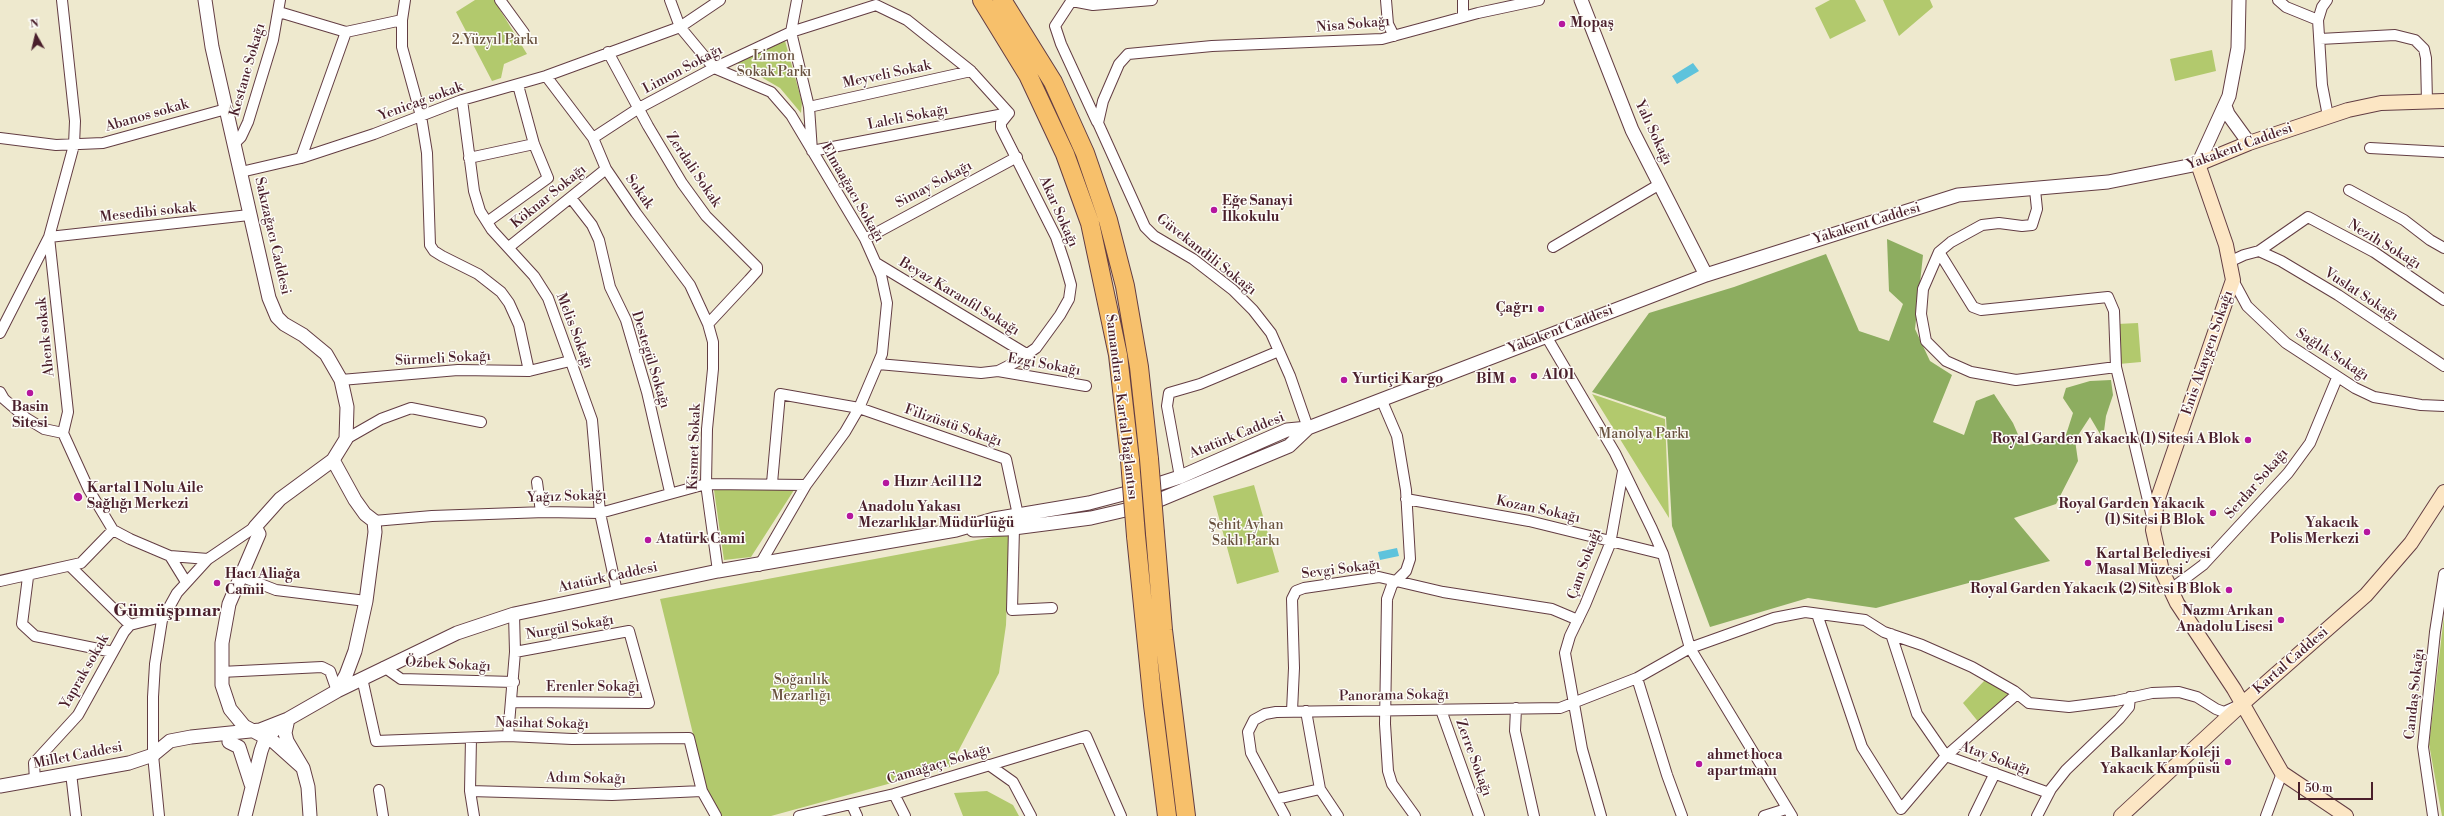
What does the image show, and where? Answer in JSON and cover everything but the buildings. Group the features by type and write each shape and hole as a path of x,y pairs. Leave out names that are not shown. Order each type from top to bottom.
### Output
{"highway":[{"name":"Samandıra - Kartal Bağlantısı","path":"982,0 1028,75 1065,154 1090,223 1118,355 1130,460 1152,705 1167,816"},
{"name":"Samandıra - Kartal Bağlantısı","path":"1002,0 1053,82 1085,153 1108,220 1125,286 1139,367 1149,459 1164,630 1186,816"}],"main road":[{"name":"Yakakent Caddesi","path":"2198,164 2250,143 2328,116 2381,103 2444,101"},
{"name":"Enis Akaygen Sokağı","path":"2198,164 2226,245 2233,280 2171,459 2153,518 2153,530 2162,571 2177,604 2234,689 2241,705 2282,773"},
{"name":"Kartal Caddesi","path":"2120,816 2241,705 2366,595 2411,543 2444,492"},
{"path":"2282,773 2346,816"}],"street":[{"path":"0,333 49,237 74,145 75,121 62,0"},
{"name":"Sakızağacı Caddesi","path":"205,0 212,47 235,143 249,215 268,293 277,317 326,354 341,380 347,408 346,439 334,460"},
{"name":"Kestane Sokağı","path":"235,143 241,137 248,122 273,40 280,0"},
{"path":"405,0 402,20 402,46 421,116 429,180 430,245 434,251 442,256 478,274 505,298 519,325 529,372"},
{"path":"500,0 524,33"},
{"name":"Elmaağacı Sokağı","path":"670,0 680,27 714,68 771,92 791,115 865,239 876,263 887,304 882,354 859,408 846,432 806,485 758,566"},
{"name":"Yenicag sokak","path":"241,172 300,158 421,116 462,100 546,76 608,52 680,27 720,0"},
{"path":"797,0 791,32 809,107 812,151"},
{"path":"1072,0 1092,5 1152,0"},
{"name":"Güvekandili Sokağı","path":"1072,0 1055,26 1061,44 1145,227 1154,236 1193,259 1233,290 1253,310 1271,333 1308,428"},
{"path":"1386,0 1388,24 1394,36"},
{"path":"1463,0 1463,17"},
{"name":"Nisa Sokağı","path":"1098,123 1103,101 1119,64 1128,54 1188,49 1382,39 1463,17 1539,0"},
{"name":"Yalı Sokağı","path":"1581,0 1632,130 1706,275"},
{"path":"2198,164 2229,96 2238,48 2239,0"},
{"path":"2278,0 2286,6 2318,20"},
{"path":"2327,0 2322,7 2318,20 2322,85 2328,116"},
{"name":"Limon Sokağı","path":"593,138 639,108 714,68 791,32 876,2 907,20 971,71 1009,113"},
{"path":"279,12 346,32 402,20"},
{"path":"300,158 346,32"},
{"path":"2320,39 2395,35 2415,40 2421,44 2426,58 2427,102"},
{"name":"Zerdali Sokak","path":"608,52 682,184 706,216 757,267 757,271 750,280 708,324"},
{"name":"Meyveli Sokak","path":"809,107 971,71"},
{"name":"Sokak","path":"546,76 593,138 606,169 690,285 708,324"},
{"path":"487,222 548,178 534,144 518,85"},
{"name":"Melis Sokağı","path":"462,100 468,158 474,191 480,211 487,222 534,276 548,298 570,361 581,385 592,420 600,513 617,592"},
{"path":"2224,106 2238,129 2250,143"},
{"name":"Abanos sokak","path":"0,138 56,145 103,143 226,109"},
{"name":"Laleli Sokağı","path":"812,151 1009,113"},
{"name":"Akar Sokağı","path":"878,364 981,373 998,371 1036,348 1060,315 1069,299 1071,285 1056,237 1040,207 1017,156 1001,128 1001,123 1009,113"},
{"path":"468,158 534,144"},
{"path":"2370,148 2376,150 2444,152"},
{"name":"Simay Sokağı","path":"865,239 1017,156"},
{"name":"Yakakent Caddesi","path":"1308,428 1382,401 1706,275 1958,195 2035,190 2108,182 2198,164"},
{"name":"Köknar Sokağı","path":"509,247 572,198 606,169"},
{"path":"1553,247 1660,184"},
{"path":"2035,190 2037,209 2032,225 2022,226 1999,223 1982,225 1951,242 1939,252 1923,289 1920,314 1926,340 1946,361 1971,372 2016,380 2116,367"},
{"path":"2349,190 2404,220 2430,240 2444,248"},
{"name":"Destegül Sokağı","path":"572,198 592,225 598,240 610,287 626,320 647,392 670,492"},
{"name":"Mesedibi sokak","path":"49,237 249,215"},
{"name":"Nezih Sokağı","path":"2259,252 2308,217 2374,252 2444,300"},
{"name":"Ahenk sokak","path":"49,237 68,412 64,433"},
{"name":"Enis Akaygen Sokağı","path":"1939,252 1973,307 1981,310 2108,297 2114,311 2116,367 2153,518"},
{"path":"2229,262 2244,255 2259,252"},
{"name":"Vuslat Sokağı","path":"2259,252 2281,261 2338,295 2444,366"},
{"name":"Beyaz Karanfil Sokağı","path":"876,263 1028,354"},
{"name":"Sağlık Sokağı","path":"2233,280 2247,306 2286,343 2337,378 2374,397 2421,405 2444,406"},
{"name":"Kismet Sokak","path":"708,324 713,342 713,369 707,429 706,484 718,571"},
{"path":"1546,336 1623,471 1663,554 1690,648 1789,812 1764,816"},
{"path":"1180,477 1167,406 1170,393 1200,384 1279,351"},
{"name":"Sürmeli Sokağı","path":"341,380 458,370 529,372 570,361"},
{"name":"Ezgi Sokağı","path":"998,371 1086,386"},
{"name":"Serdar Sokağı","path":"2171,589 2203,565 2288,473 2310,443 2337,378"},
{"path":"0,392 4,399 26,418 44,429 64,433 89,490 113,530 170,556 208,559"},
{"path":"772,483 780,394 859,408"},
{"path":"1382,401 1397,436 1406,499 1410,559 1406,571 1396,580 1387,599 1385,710 1388,772 1392,784 1415,816"},
{"path":"346,439 382,419 411,408 481,422"},
{"name":"Filizüstü Sokağı","path":"859,408 1006,460 1018,515"},
{"name":"Atatürk Caddesi","path":"266,737 288,720 337,691 373,673 457,633 514,614 718,571 758,566 956,530 994,519 1089,504 1180,477 1287,430 1308,428"},
{"name":"Atatürk Caddesi","path":"956,530 1014,528 1091,518 1147,505 1288,446 1308,428"},
{"path":"158,816 155,664 165,616 177,593 208,559 255,527 280,499 334,460 355,500 365,514 374,522 375,532 366,601 355,651 346,675 337,691"},
{"name":"Çam Sokağı","path":"1601,816 1582,749 1565,653 1570,636 1578,620 1610,540 1623,471"},
{"path":"536,482 541,512"},
{"name":"Yağız Sokağı","path":"374,522 432,516 541,512 600,513 670,492 706,484 772,483 806,485"},
{"name":"Kozan Sokağı","path":"1406,499 1529,521 1663,554"},
{"path":"255,527 259,534 229,604 222,643 222,685 230,709 244,726 266,737 303,768"},
{"path":"1014,528 1012,610 1052,608"},
{"path":"0,581 28,577 81,563 113,530"},
{"path":"170,556 186,582"},
{"path":"70,566 130,626 165,616"},
{"name":"Candaş Sokağı","path":"2433,816 2423,747 2435,632 2444,574"},
{"path":"240,576 276,590 366,601"},
{"path":"28,577 22,624 35,636 113,652"},
{"name":"Sevgi Sokağı","path":"1292,712 1294,668 1292,599 1296,591 1327,584 1379,577 1443,592 1552,609 1578,620"},
{"name":"Panorama Sokağı","path":"1285,816 1251,753 1248,732 1254,720 1265,714 1306,711 1560,708 1574,704 1637,678 1690,648 1774,618 1805,612 1865,620 1891,634 1922,645 1972,667 2017,694 2029,703 2070,707 2152,693 2179,692 2197,696 2216,709 2224,712 2241,705"},
{"path":"508,736 514,682 514,614"},
{"path":"1817,614 1862,747 1897,812 1946,756 2017,694"},
{"name":"Yaprak sokak","path":"35,781 34,763 78,715 113,652 130,626"},
{"name":"Nurgül Sokağı","path":"515,652 629,631"},
{"name":"Erenler Sokağı","path":"512,702 649,702 629,631"},
{"name":"Atay Sokağı","path":"1891,634 1917,714 1946,756 2049,794"},
{"path":"355,651 357,659 373,673"},
{"path":"221,672 322,667 330,671 337,691"},
{"name":"Özbek Sokağı","path":"373,673 401,679 514,682"},
{"name":"Nasihat Sokağı","path":"373,673 376,741 508,736 572,739 689,738 702,791 716,816"},
{"path":"1637,678 1667,775 1682,816"},
{"path":"2037,816 2049,794 2066,770 2129,707 2130,697"},
{"path":"1516,708 1515,731 1534,816"},
{"name":"Zerre Sokağı","path":"1441,710 1479,816"},
{"path":"1306,711 1320,789 1338,816"},
{"path":"288,720 285,733 287,741 303,768 308,787 310,816"},
{"name":"Atatürk Caddesi","path":"253,730 260,730 288,720"},
{"name":"Millet Caddesi","path":"157,752 170,741 191,737 253,730"},
{"name":"Camağaçı Sokağı","path":"801,816 894,794 1086,736 1121,816"},
{"path":"245,816 256,768 266,737"},
{"name":"Millet Caddesi","path":"0,786 35,781 129,763 157,752 204,743 229,742 266,737"},
{"path":"471,738 470,791 474,816"},
{"path":"229,742 239,747 246,764 252,790"},
{"path":"989,765 1013,782 1031,816"},
{"path":"71,773 76,816"},
{"path":"1974,816 1995,773"},
{"path":"2266,816 2282,773"},
{"path":"1277,799 1320,789"},
{"path":"379,790 383,816"},
{"name":"Adım Sokağı","path":"470,791 612,795 702,791"},
{"path":"894,794 905,816"},
{"path":"852,805 857,816"}],"green space":[{"name":"2.Yüzyıl Parkı","path":"475,0 494,0 527,54 504,64 501,78 492,81 456,12"},
{"path":"1830,0 1855,0 1866,21 1830,39 1815,8"},
{"path":"1883,0 1930,0 1933,7 1899,36"},
{"name":"Limon Sokak Parkı","path":"785,41 802,102 801,113 780,88 737,63"},
{"path":"2212,50 2216,71 2175,81 2170,59"},
{"path":"1887,239 1923,255 1915,329 1930,361 1952,375 1933,422 1964,435 1976,401 1994,394 2013,423 2023,446 2065,438 2073,413 2063,398 2066,388 2090,381 2111,380 2113,395 2106,416 2103,439 2090,417 2075,440 2078,461 2056,504 2014,518 2050,561 1876,608 1808,598 1710,627 1672,526 1666,417 1592,392 1649,313 1734,287 1826,254 1859,331 1889,341 1903,304 1889,291"},
{"path":"2138,323 2141,362 2119,364 2117,324"},
{"name":"Manolya Parkı","path":"1592,394 1665,419 1669,518"},
{"name":"Şehit Ayhan Saklı Parkı","path":"1254,485 1279,572 1237,584 1213,496"},
{"path":"796,487 751,557 724,560 714,490"},
{"name":"Soğanlık Mezarlığı","path":"1009,534 1006,625 999,673 950,767 771,816 717,816 706,787 660,599"},
{"path":"2444,616 2444,816 2442,816 2429,744"},
{"path":"1985,680 2009,694 1980,724 1963,703"},
{"path":"987,791 1013,805 1019,816 963,816 954,793"}],"water":[{"path":"1693,63 1699,71 1677,84 1672,76"},
{"path":"1397,548 1399,556 1380,560 1378,552"}],"place":[{"name":"Mopaş","path":"1562,24"},
{"name":"Eğe Sanayi İlkokulu","path":"1214,210"},
{"name":"Çağrı","path":"1541,309"},
{"name":"A101","path":"1534,376"},
{"name":"Yurtiçi Kargo","path":"1344,380"},
{"name":"BİM","path":"1513,380"},
{"name":"Basin Sitesi","path":"30,393"},
{"name":"Royal Garden Yakacık (1) Sitesi A Blok","path":"2248,440"},
{"name":"Hızır Acil 112","path":"886,483"},
{"name":"Kartal 1 Nolu Aile Sağlığı Merkezi","path":"78,497"},
{"name":"Royal Garden Yakacık (1) Sitesi B Blok","path":"2213,513"},
{"name":"Anadolu Yakası Mezarlıklar Müdürlüğü","path":"850,516"},
{"name":"Yakacık Polis Merkezi","path":"2367,532"},
{"name":"Atatürk Cami","path":"648,540"},
{"name":"Kartal Belediyesi Masal Müzesi","path":"2088,563"},
{"name":"Hacı Aliağa Camii","path":"217,583"},
{"name":"Royal Garden Yakacık (2) Sitesi B Blok","path":"2229,590"},
{"name":"Nazmı Arıkan Anadolu Lisesi","path":"2281,620"},
{"name":"Balkanlar Koleji Yakacık Kampüsü","path":"2228,762"},
{"name":"ahmet hoca apartmanı","path":"1699,764"}],"district":[{"name":"Gümüşpınar","path":"167,612"}]}
